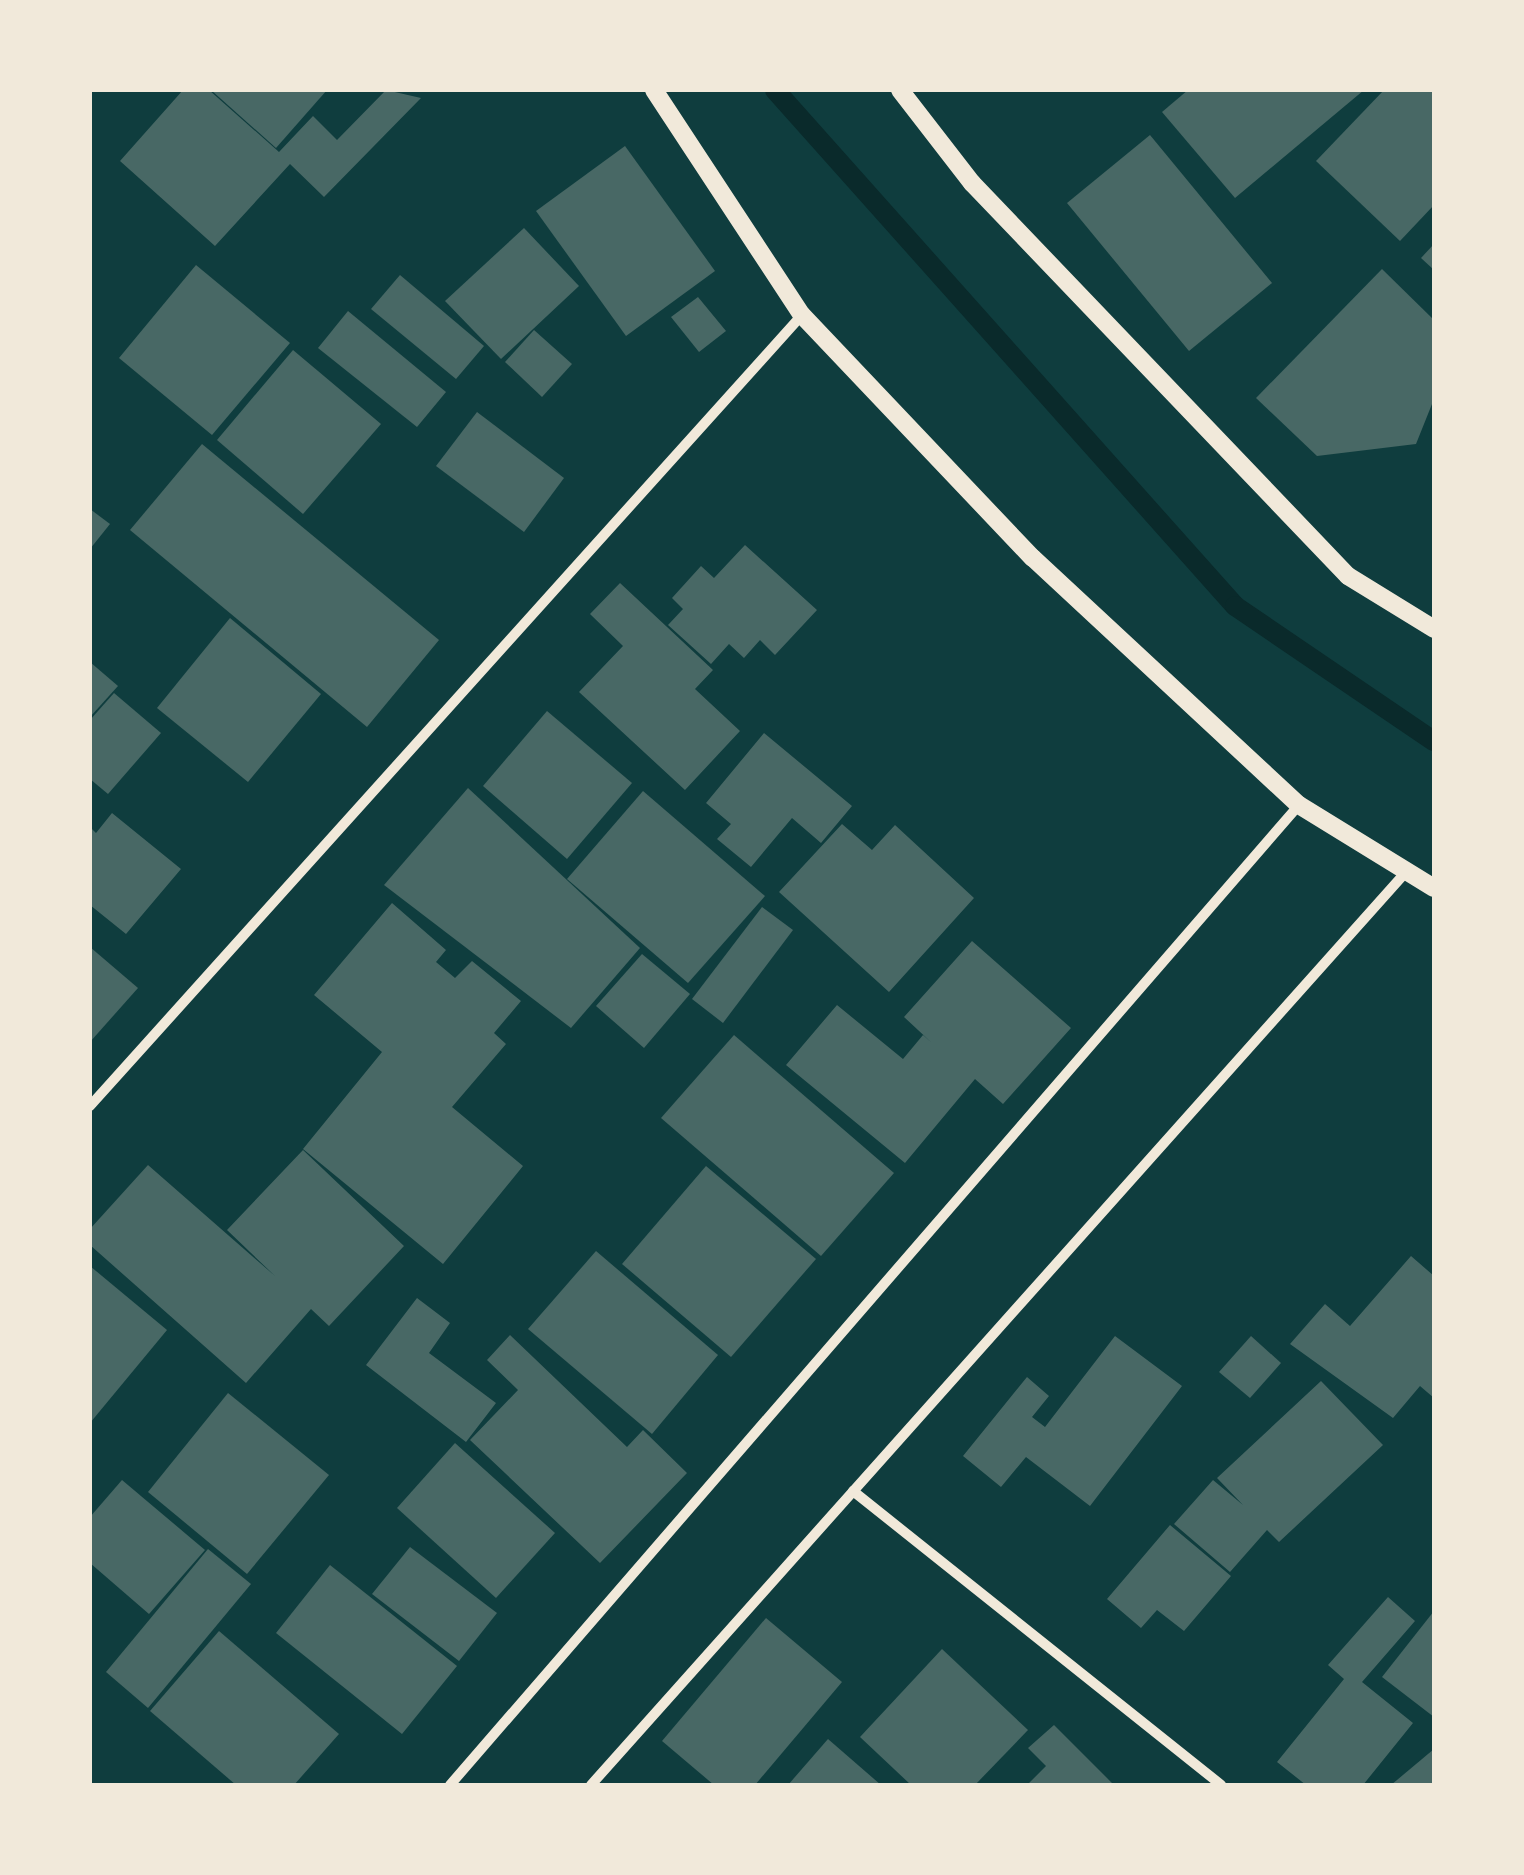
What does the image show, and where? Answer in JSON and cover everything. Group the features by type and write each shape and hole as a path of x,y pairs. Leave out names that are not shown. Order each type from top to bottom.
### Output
{"street":[{"path":"654,90 802,314 1033,558 1299,804 1434,888"},
{"path":"900,90 972,183 1348,576 1434,629"},
{"path":"90,1106 802,314"},
{"path":"450,1785 1299,804"},
{"path":"591,1785 1406,872"},
{"path":"854,1492 1222,1785"}],"building":[{"path":"183,90 209,90 279,152 313,116 337,140 386,90 421,98 324,197 290,164 215,246 120,161"},
{"path":"211,90 327,90 276,148"},
{"path":"1188,90 1364,90 1235,198 1162,112"},
{"path":"1384,90 1434,90 1434,205 1400,241 1316,161"},
{"path":"1150,135 1272,283 1189,351 1067,203"},
{"path":"625,146 715,271 626,336 536,211"},
{"path":"524,228 579,286 501,359 445,301"},
{"path":"1434,244 1434,270 1421,258"},
{"path":"196,265 290,343 212,435 119,358"},
{"path":"1382,269 1434,320 1434,399 1416,444 1317,456 1256,398"},
{"path":"400,275 484,346 456,379 371,309"},
{"path":"698,297 726,331 699,352 671,317"},
{"path":"348,311 446,392 417,427 318,348"},
{"path":"534,330 572,364 542,397 505,362"},
{"path":"293,350 381,424 303,514 217,440"},
{"path":"477,412 564,478 524,532 436,466"},
{"path":"202,444 439,640 367,727 130,530"},
{"path":"90,509 110,524 90,549"},
{"path":"745,545 817,610 775,655 760,640 744,658 729,644 711,664 668,625 683,609 672,598 701,566 714,578"},
{"path":"620,583 713,670 695,689 740,731 685,790 579,692 623,646 590,614"},
{"path":"230,618 321,694 248,782 157,708"},
{"path":"90,662 118,686 90,717"},
{"path":"114,693 161,733 108,794 90,779 90,720"},
{"path":"547,711 632,783 567,859 483,786"},
{"path":"764,733 852,806 821,843 792,818 751,867 717,839 731,824 706,803"},
{"path":"468,788 640,948 571,1028 384,885"},
{"path":"643,791 765,896 688,983 567,879"},
{"path":"112,813 181,869 126,934 90,905 90,827 96,833"},
{"path":"842,824 872,850 895,825 974,898 889,992 779,892"},
{"path":"392,903 446,950 436,962 455,978 472,961 521,1001 494,1033 506,1044 452,1107 523,1166 443,1264 303,1149 382,1052 314,995"},
{"path":"762,907 793,930 723,1023 692,999"},
{"path":"972,941 1071,1028 1003,1104 975,1079 905,1163 786,1065 837,1005 903,1059 923,1035 932,1043 904,1017"},
{"path":"90,947 138,988 90,1042"},
{"path":"642,954 690,994 644,1048 596,1006"},
{"path":"734,1035 894,1173 821,1256 661,1118"},
{"path":"303,1150 404,1246 329,1326 311,1309 246,1383 90,1245 90,1229 148,1165 275,1276 227,1230"},
{"path":"706,1166 816,1259 731,1357 622,1264"},
{"path":"596,1251 718,1355 652,1434 528,1329"},
{"path":"1411,1256 1434,1276 1434,1398 1420,1386 1393,1418 1290,1344 1325,1304 1350,1326"},
{"path":"90,1266 167,1330 90,1423"},
{"path":"417,1298 450,1323 429,1353 496,1403 466,1442 366,1365"},
{"path":"510,1335 627,1447 643,1430 687,1473 600,1563 470,1440 518,1390 487,1360"},
{"path":"1115,1336 1182,1386 1090,1506 1026,1457 1001,1487 963,1456 1027,1377 1049,1396 1032,1417 1045,1427"},
{"path":"1251,1336 1281,1363 1250,1398 1219,1372"},
{"path":"1321,1381 1383,1445 1279,1542 1267,1530 1230,1572 1174,1524 1213,1480 1243,1505 1217,1478"},
{"path":"228,1393 329,1475 247,1574 148,1492"},
{"path":"455,1443 555,1533 496,1598 397,1508"},
{"path":"122,1480 205,1550 149,1614 90,1563 90,1517"},
{"path":"1170,1525 1231,1576 1184,1631 1157,1610 1141,1628 1107,1599"},
{"path":"410,1547 497,1613 459,1661 372,1594"},
{"path":"208,1549 251,1584 148,1708 106,1672"},
{"path":"330,1565 457,1666 402,1734 276,1633"},
{"path":"1388,1597 1415,1621 1362,1682 1413,1723 1363,1785 1306,1785 1277,1762 1344,1679 1328,1665"},
{"path":"1434,1611 1434,1717 1382,1677"},
{"path":"766,1618 842,1682 755,1785 714,1785 662,1741"},
{"path":"219,1631 339,1734 294,1785 236,1785 150,1711"},
{"path":"942,1649 1028,1730 975,1785 911,1785 860,1737"},
{"path":"1054,1725 1114,1785 1027,1785 1046,1766 1028,1748"},
{"path":"828,1739 881,1785 788,1785"},
{"path":"1434,1749 1434,1785 1391,1785"}],"waterway":[{"path":"775,90 1235,606 1434,741"}]}
